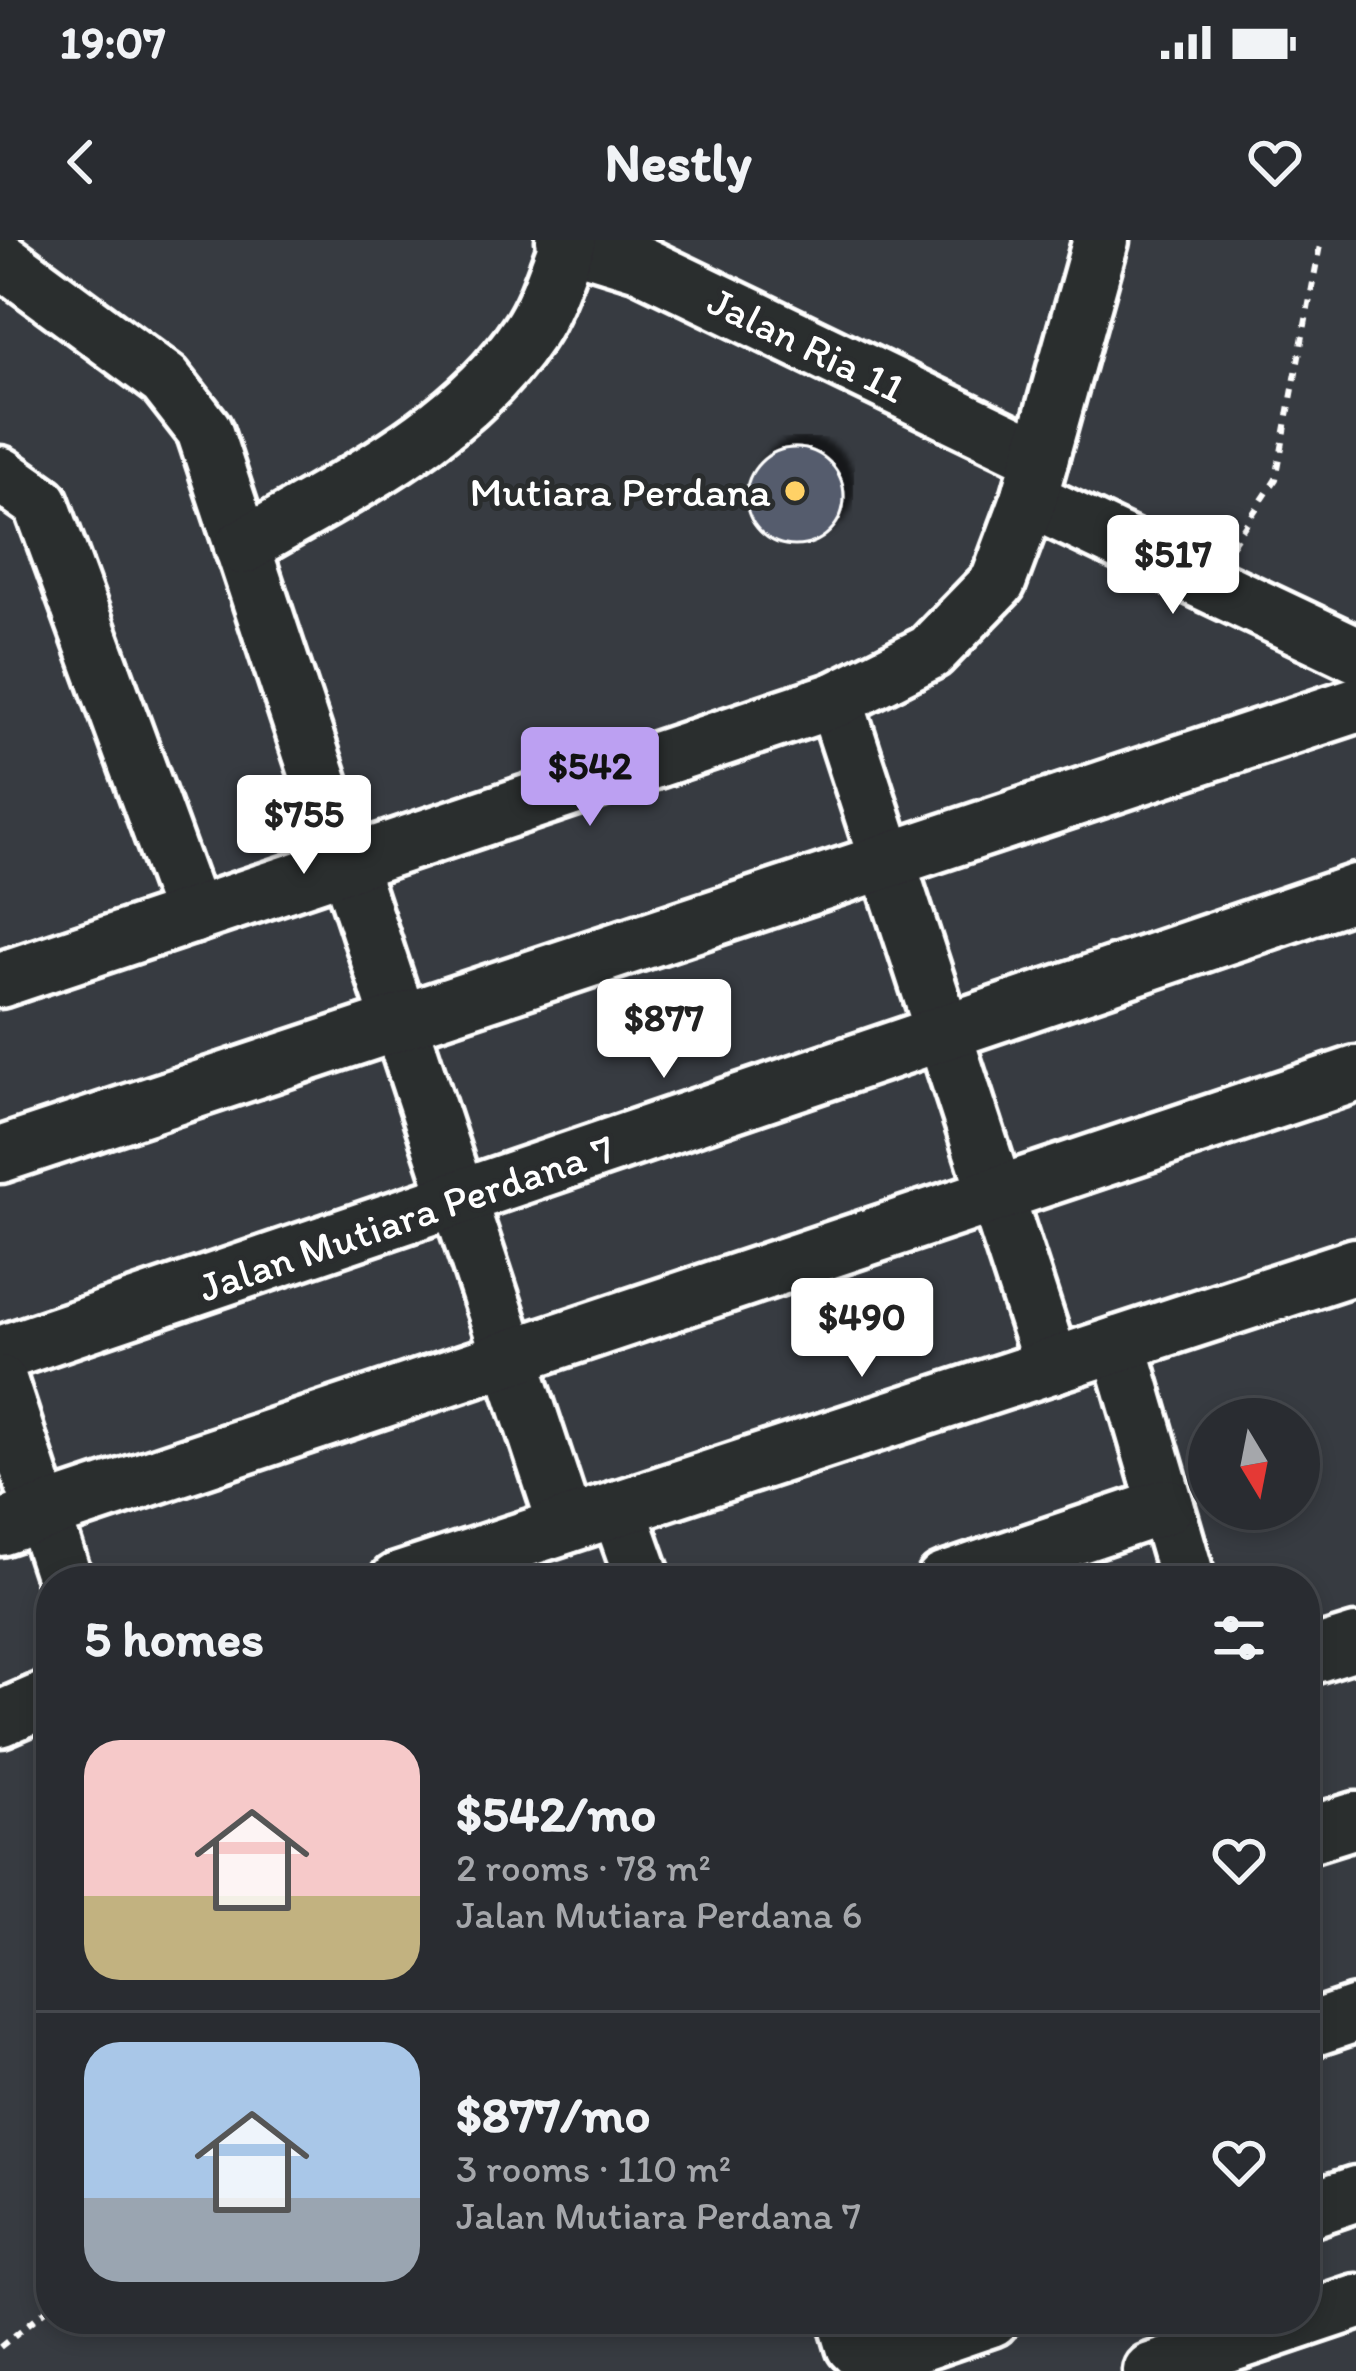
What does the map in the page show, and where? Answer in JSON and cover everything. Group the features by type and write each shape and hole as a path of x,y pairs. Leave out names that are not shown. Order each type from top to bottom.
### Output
{"street":[{"path":"4,965 192,916 835,700 930,652 998,582 1035,478 1101,240"},
{"path":"242,547 404,454 462,406 529,332 567,241"},
{"name":"Jalan Ria 11","path":"567,241 639,263 1035,478 1206,583 1356,654"},
{"path":"0,257 164,380 204,430 566,1525"},
{"path":"0,473 41,503 192,916"},
{"path":"835,700 1052,1366"},
{"path":"0,1155 1356,705"},
{"name":"Jalan Mutiara Perdana 7","path":"0,1354 1356,892"},
{"path":"21,1521 1356,1074"},
{"path":"442,1566 1356,1266"},
{"path":"1119,1344 1184,1566"},
{"path":"0,1383 21,1521 54,1566"},
{"path":"989,1566 1166,1507"},
{"path":"618,1508 639,1566"},
{"path":"1320,1653 1356,1642"},
{"path":"0,1719 36,1703"},
{"path":"1320,1831 1356,1820"},
{"path":"1320,2026 1356,2014"},
{"path":"1320,2206 1356,2194"},
{"path":"1320,2318 1356,2302"},
{"path":"850,2334 865,2357 880,2357 948,2334"},
{"path":"1151,2371 1228,2358 1283,2334"}],"path":[{"path":"1206,583 1276,478 1321,240"},
{"path":"0,2347 36,2318"}],"building":[{"name":"Mutiara Perdana","path":"795,448 814,452 829,463 840,478 844,497 840,516 829,531 814,542 795,546 776,542 761,531 750,516 746,497 750,478 761,463 776,452"}],"place":[{"name":"Mutiara Perdana","path":"795,491"}]}
